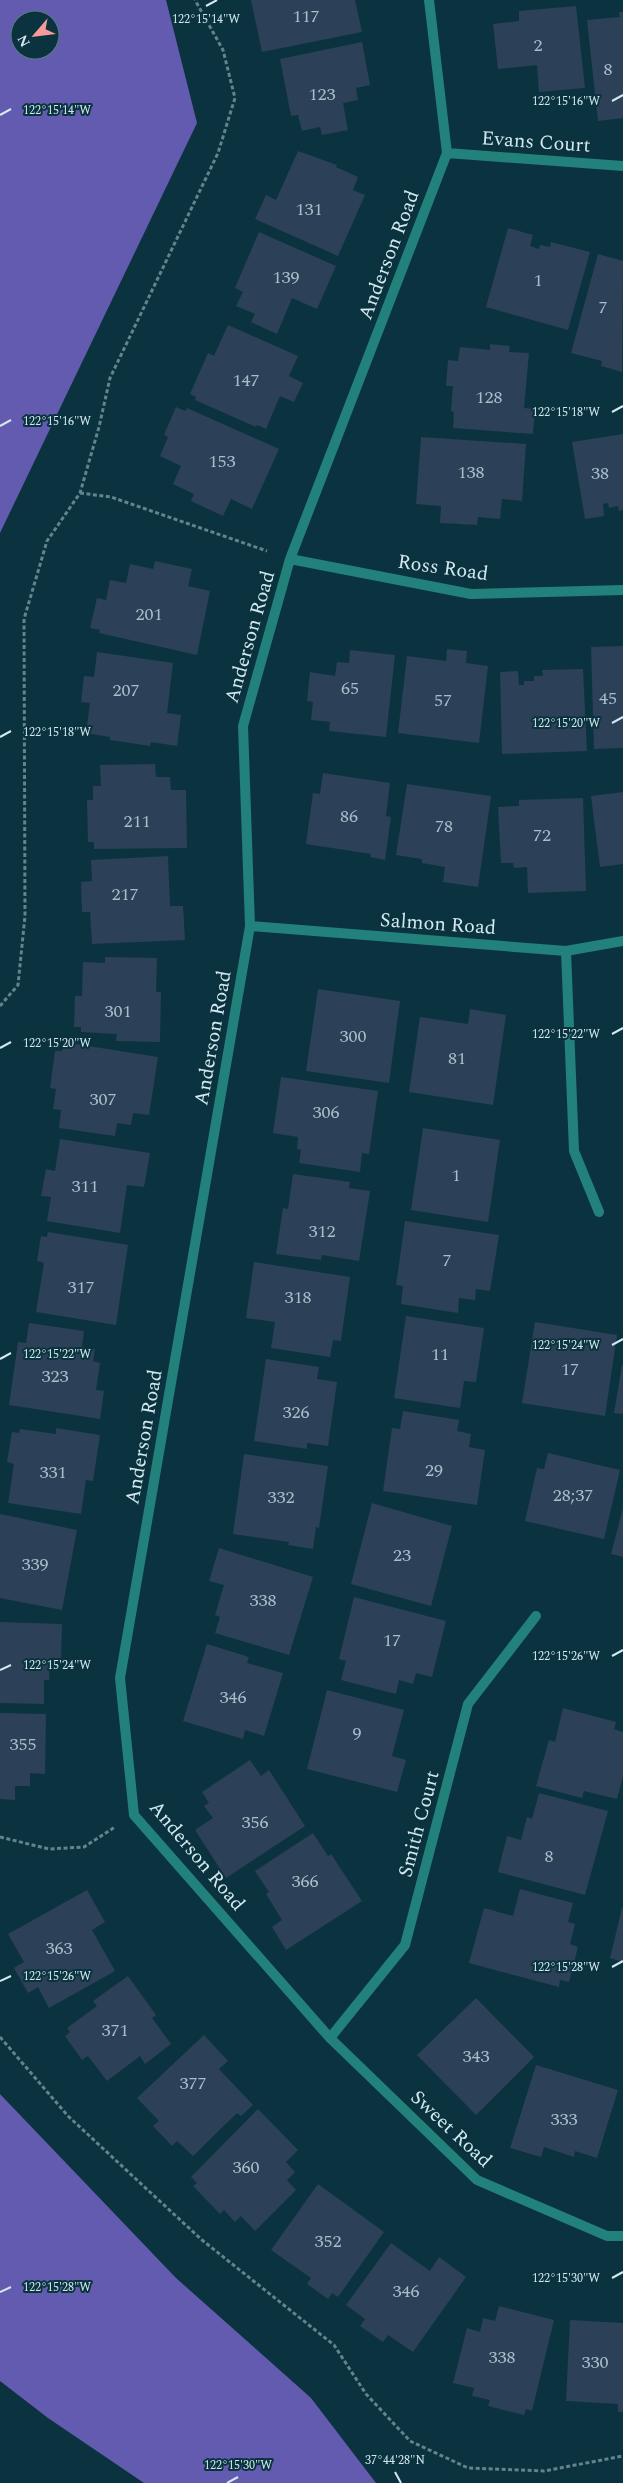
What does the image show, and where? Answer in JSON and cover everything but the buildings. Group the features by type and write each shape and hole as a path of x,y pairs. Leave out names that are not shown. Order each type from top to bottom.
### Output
{"street":[{"name":"Anderson Road","path":"330,2038 134,1815 120,1678 250,926 243,726 290,559 448,153 429,0"},
{"name":"Evans Court","path":"448,153 623,166"},
{"name":"Ross Road","path":"290,559 471,594 623,590"},
{"name":"Salmon Road","path":"250,926 566,951 623,941"},
{"path":"566,951 574,1150 599,1212"},
{"name":"Smith Court","path":"330,2038 404,1945 468,1704 536,1616"},
{"name":"Sweet Road","path":"330,2038 477,2180 607,2236 623,2236"}],"path":[{"path":"0,1006 18,985 26,916 24,618 48,541 80,493 99,427 110,378 218,153 235,98 223,50 195,0"},
{"path":"80,493 111,497 290,559"},
{"path":"0,1837 49,1849 84,1847 134,1815"},
{"path":"0,2037 68,2116 195,2233 334,2345 366,2394 410,2441 468,2468 544,2471 623,2456"}],"shaded area":[{"path":"0,0 166,0 197,123 0,533"},
{"path":"0,2094 176,2278 311,2398 376,2483 144,2483 48,2418 0,2381"}]}
